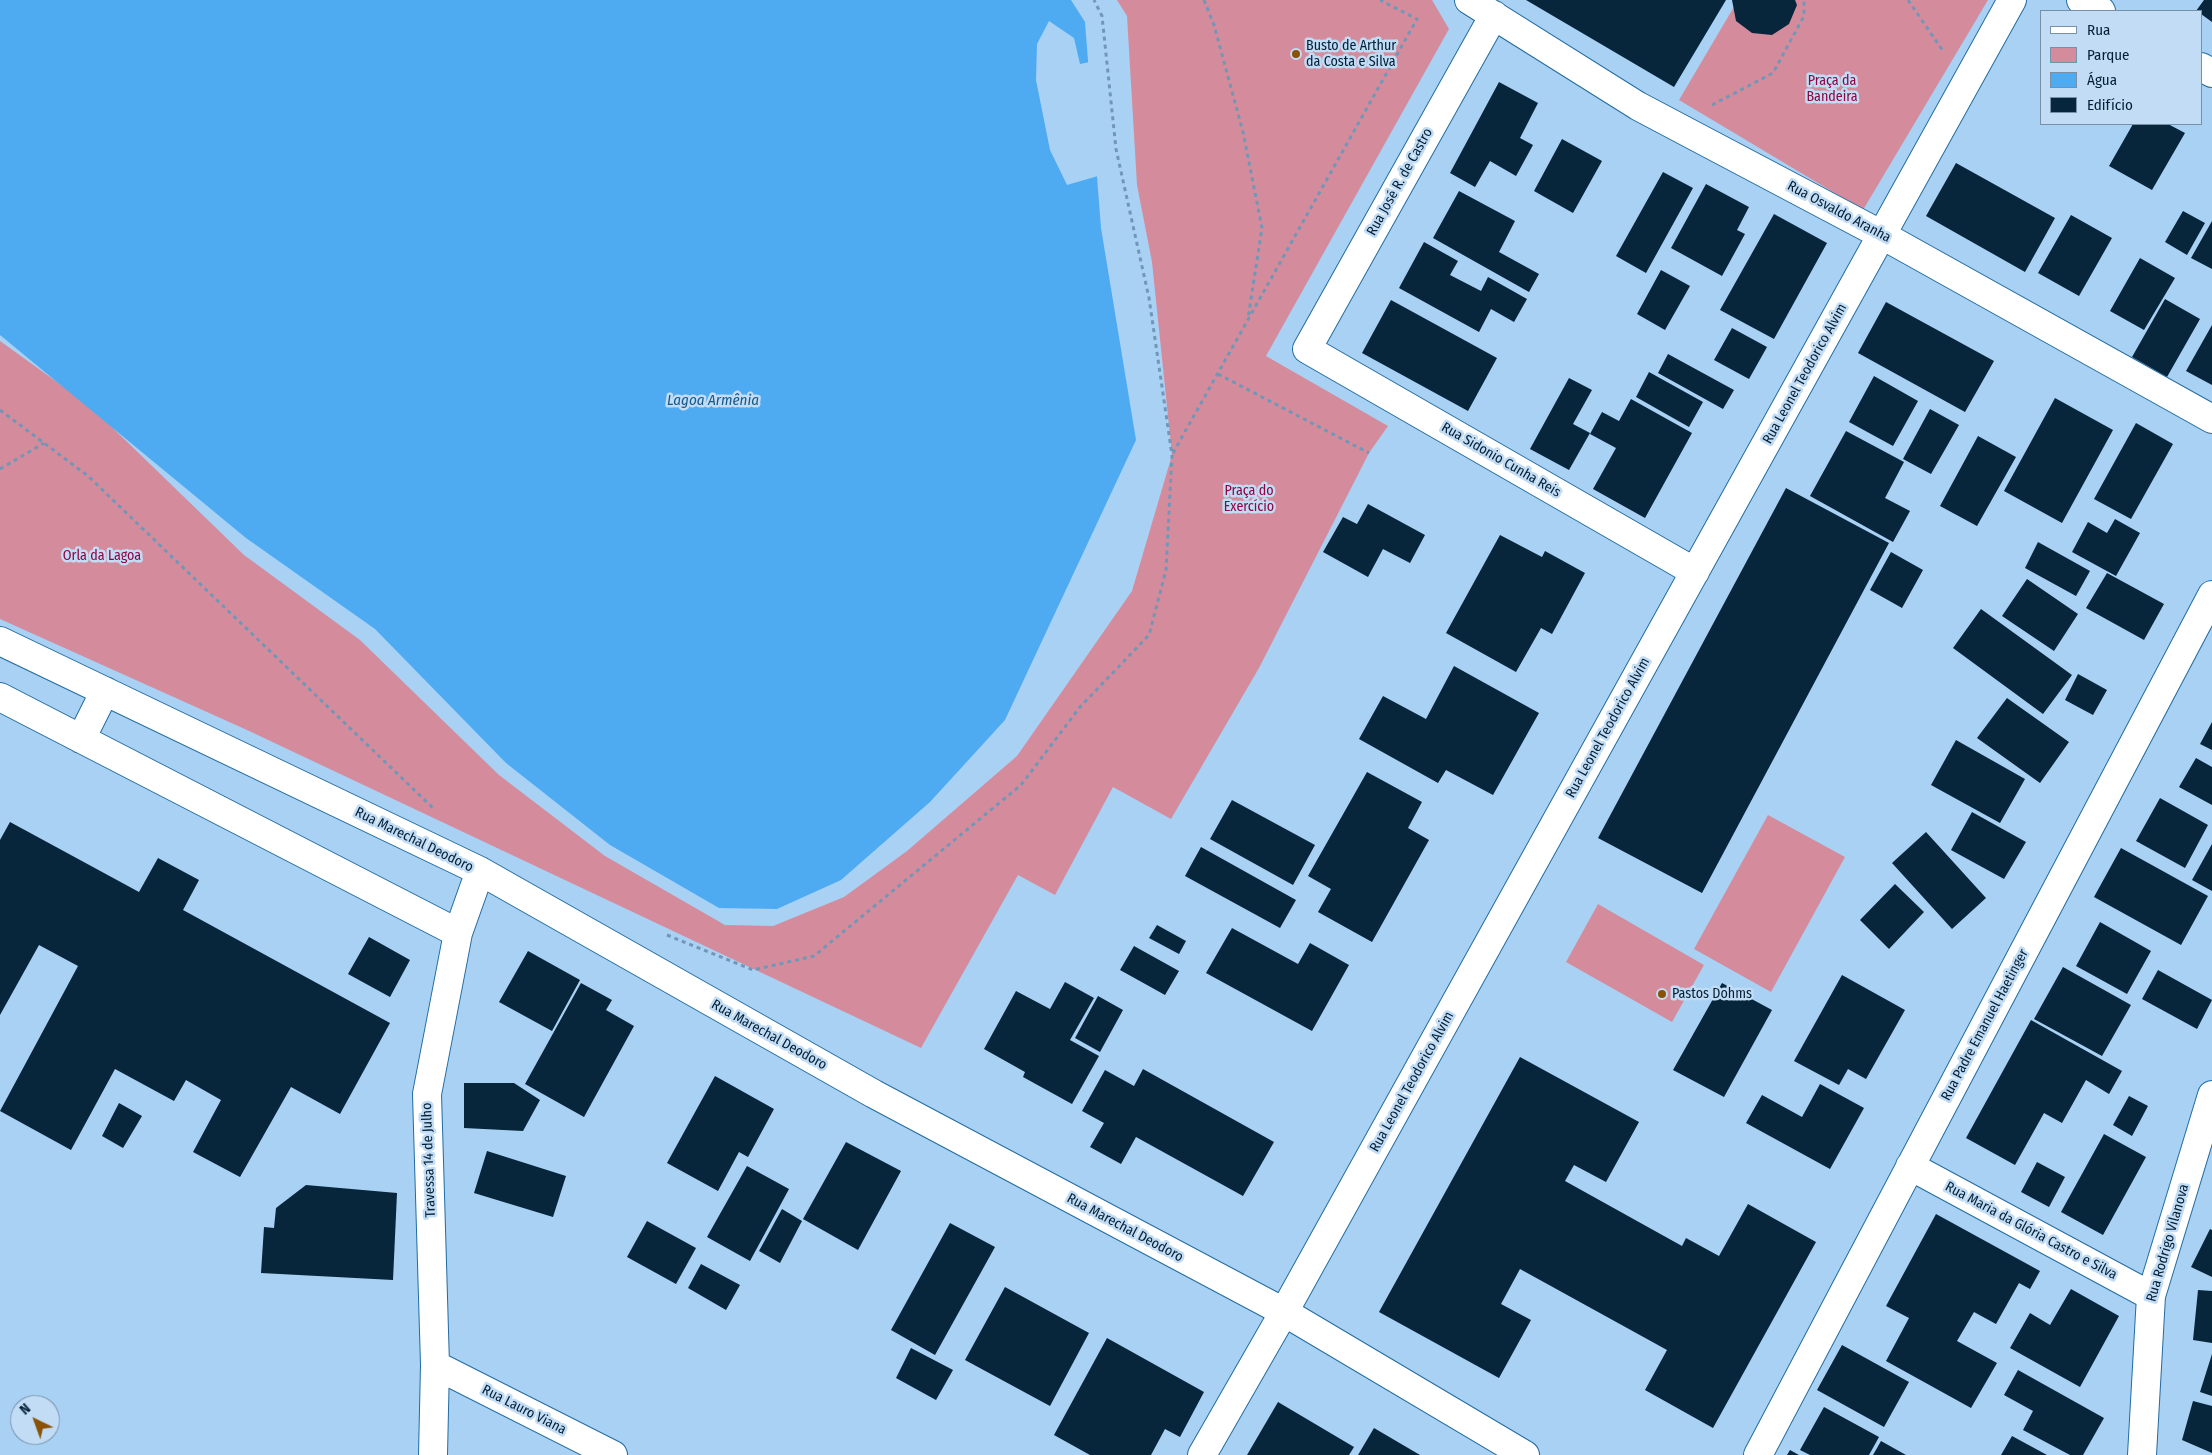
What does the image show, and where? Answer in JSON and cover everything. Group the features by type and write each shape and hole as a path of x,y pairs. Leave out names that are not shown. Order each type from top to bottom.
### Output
{"street":[{"name":"Rua Osvaldo Aranha","path":"1469,0 1638,106 1882,235 2212,419"},
{"name":"Rua Leonel Teodorico Alvim","path":"1202,1455 1284,1312 2012,0"},
{"path":"2081,0 2099,10"},
{"name":"Rua José R. de Castro","path":"1307,349 1494,15"},
{"name":"Rua Sidonio Cunha Reis","path":"1307,349 1694,572"},
{"name":"Rua Padre Emanuel Haetinger","path":"1758,1455 2212,595"},
{"name":"Rua Marechal Deodoro","path":"0,641 480,871 874,1094 1284,1312 1525,1455"},
{"path":"81,739 105,691"},
{"path":"0,697 458,933"},
{"name":"Travessa 14 de Julho","path":"433,1455 435,1365 427,1094 458,933 480,871"},
{"name":"Rua Rodrigo Vilanova","path":"2142,1455 2151,1296 2212,1095"},
{"name":"Rua Maria da Glória Castro e Silva","path":"1910,1166 2151,1296"},
{"name":"Rua Lauro Viana","path":"435,1365 613,1455"}],"path":[{"path":"658,931 753,970 814,956 1021,785 1080,707 1148,635 1166,570 1172,455 1149,298 1116,149 1102,16 1094,0"},
{"path":"1204,0 1214,25 1243,132 1262,228 1248,321"},
{"path":"1172,455 1417,19 1380,0"},
{"path":"1707,108 1773,73 1804,16 1804,0"},
{"path":"1908,0 1946,54"},
{"path":"1218,374 1369,453"},
{"path":"0,410 88,476 437,811"},
{"path":"0,469 44,443"}],"green space":[{"path":"1117,0 1432,0 1449,29 1266,356 1388,426 1369,453 1259,668 1171,819 1113,787 1055,895 1018,875 921,1048 247,730 0,619 0,341 89,405 244,555 360,640 499,775 605,856 725,925 773,926 844,897 907,851 1017,756 1132,591 1172,455 1152,262 1137,185 1127,16"},
{"name":"Praça da Bandeira","path":"1738,0 1988,0 1863,210 1679,100"},
{"path":"1768,815 1845,857 1771,992 1694,949"},
{"path":"1598,904 1704,965 1672,1022 1566,962"}],"water":[{"name":"Lagoa Armênia","path":"0,0 1071,0 1085,22 1101,228 1136,440 1005,720 930,802 841,880 777,909 719,908 610,845 506,763 375,629 246,538 0,335"}],"pier":[{"path":"1049,21 1074,38 1080,64 1090,62 1098,176 1067,185 1050,150 1036,80 1037,44"}],"building":[{"path":"1526,0 1726,0 1674,87"},
{"path":"1732,0 1795,0 1797,5 1789,24 1772,35 1752,33 1736,21"},
{"path":"2204,0 2212,0 2212,22 2202,15 2202,10 2197,10"},
{"path":"1499,82 1538,103 1520,138 1533,145 1516,176 1490,161 1475,187 1450,173"},
{"path":"2132,125 2170,125 2185,133 2152,190 2109,166"},
{"path":"1562,139 1602,161 1573,213 1534,191"},
{"path":"1956,163 2055,218 2025,272 1926,216"},
{"path":"1663,172 1693,188 1646,273 1616,256"},
{"path":"1706,184 1749,207 1737,230 1745,234 1722,276 1671,248"},
{"path":"1459,191 1515,221 1499,252 1539,274 1529,292 1433,238"},
{"path":"2183,211 2205,223 2187,255 2165,242"},
{"path":"1774,214 1827,243 1774,339 1720,310"},
{"path":"2071,215 2112,238 2079,296 2038,273"},
{"path":"2212,221 2212,269 2191,258"},
{"path":"1424,242 1458,261 1450,275 1481,291 1488,277 1527,299 1514,322 1491,309 1479,332 1399,288"},
{"path":"2140,258 2175,278 2144,330 2110,311"},
{"path":"1661,270 1690,286 1665,330 1637,314"},
{"path":"2165,299 2200,319 2167,377 2132,357"},
{"path":"1391,300 1497,358 1468,411 1362,353"},
{"path":"1886,302 1994,361 1965,412 1858,353"},
{"path":"2212,325 2212,385 2186,371"},
{"path":"1732,328 1767,347 1749,379 1714,360"},
{"path":"1668,354 1734,390 1723,409 1658,373"},
{"path":"1649,372 1703,402 1689,427 1636,397"},
{"path":"1874,376 1918,401 1893,446 1849,422"},
{"path":"1569,378 1592,390 1573,424 1590,433 1569,470 1530,449"},
{"path":"2055,398 2113,430 2062,523 2004,491"},
{"path":"1631,399 1692,433 1645,518 1593,489 1616,448 1590,434 1602,412 1619,421"},
{"path":"1930,409 1959,425 1931,474 1903,459"},
{"path":"2136,423 2173,444 2131,519 2094,499"},
{"path":"1846,431 1904,462 1885,498 1910,511 1893,542 1810,496"},
{"path":"1978,436 2016,457 1977,526 1940,506"},
{"path":"1786,488 1889,543 1702,893 1598,838"},
{"path":"1368,504 1425,535 1410,563 1383,549 1368,577 1323,552 1343,517 1357,524"},
{"path":"2115,519 2140,533 2116,576 2072,552 2088,522 2107,533"},
{"path":"1500,535 1542,557 1545,551 1585,573 1552,634 1541,628 1516,672 1446,633"},
{"path":"2038,542 2090,571 2076,596 2025,568"},
{"path":"1891,552 1923,570 1902,608 1870,590"},
{"path":"2107,573 2164,604 2144,640 2086,608"},
{"path":"2027,579 2078,614 2054,651 2002,616"},
{"path":"1981,609 2072,675 2043,714 1953,648"},
{"path":"1454,666 1539,713 1493,795 1446,770 1438,783 1359,739 1383,696 1426,719"},
{"path":"2078,674 2107,690 2093,715 2065,700"},
{"path":"2007,698 2069,742 2040,783 1977,738"},
{"path":"2212,722 2212,750 2200,744"},
{"path":"1956,740 2025,779 2000,823 1931,785"},
{"path":"2196,758 2212,767 2212,805 2179,787"},
{"path":"1367,772 1422,802 1408,828 1429,840 1372,942 1318,912 1331,889 1308,876"},
{"path":"2160,798 2208,825 2185,868 2136,841"},
{"path":"1232,800 1315,845 1293,885 1210,839"},
{"path":"1972,812 2026,842 2004,879 1951,850"},
{"path":"10,822 139,892 158,858 199,880 183,910 390,1023 340,1114 291,1087 240,1177 193,1152 221,1100 186,1080 174,1101 115,1069 71,1150 0,1111 78,966 39,945 0,1015 0,840"},
{"path":"1926,832 1986,898 1952,929 1892,863"},
{"path":"2212,844 2212,891 2192,880"},
{"path":"1201,847 1296,900 1280,928 1185,876"},
{"path":"2121,848 2208,896 2181,945 2094,897"},
{"path":"1895,884 1924,912 1889,949 1860,920"},
{"path":"2100,922 2151,951 2127,994 2076,966"},
{"path":"1157,925 1186,941 1179,954 1149,938"},
{"path":"1232,928 1298,964 1310,943 1349,965 1312,1031 1206,973"},
{"path":"369,937 410,960 390,997 348,974"},
{"path":"1134,946 1179,971 1165,995 1120,970"},
{"path":"528,951 580,980 552,1031 499,1002"},
{"path":"2063,967 2131,1005 2102,1056 2034,1019"},
{"path":"2158,970 2212,1000 2197,1029 2142,999"},
{"path":"1842,975 1905,1010 1866,1079 1848,1069 1839,1085 1794,1061"},
{"path":"1065,982 1094,998 1070,1040 1099,1056 1072,1104 1023,1077 1025,1072 984,1049 1016,991 1050,1009"},
{"path":"581,983 612,1000 606,1010 634,1026 584,1117 525,1084"},
{"path":"1722,983 1772,1010 1724,1097 1673,1070"},
{"path":"1098,996 1123,1010 1100,1052 1075,1038"},
{"path":"2031,1020 2122,1071 2109,1094 2086,1080 2062,1123 2044,1113 2015,1165 1966,1138"},
{"path":"1520,1057 1639,1122 1606,1182 1574,1165 1565,1181 1682,1246 1686,1238 1719,1256 1748,1204 1816,1242 1713,1428 1645,1390 1667,1350 1520,1269 1501,1304 1531,1320 1499,1378 1379,1312"},
{"path":"1143,1069 1274,1142 1243,1196 1136,1137 1121,1164 1090,1147 1104,1123 1082,1111 1105,1070 1134,1086"},
{"path":"715,1076 774,1109 748,1157 739,1152 718,1191 667,1163"},
{"path":"464,1083 514,1083 540,1100 523,1131 464,1128"},
{"path":"1820,1084 1864,1108 1830,1169 1746,1123 1762,1095 1802,1117"},
{"path":"2129,1096 2148,1106 2132,1136 2113,1125"},
{"path":"119,1103 142,1116 123,1148 102,1136"},
{"path":"2104,1134 2146,1157 2103,1235 2061,1212"},
{"path":"846,1142 901,1171 858,1250 803,1219"},
{"path":"487,1151 566,1176 553,1217 474,1193"},
{"path":"2037,1162 2065,1177 2049,1207 2021,1192"},
{"path":"747,1166 789,1189 750,1261 707,1237"},
{"path":"306,1185 397,1193 393,1280 261,1273 264,1227 274,1228 276,1208"},
{"path":"782,1209 802,1221 780,1263 759,1251"},
{"path":"1936,1214 2040,1271 2030,1289 2019,1283 1996,1324 1974,1312 1957,1341 1997,1363 1971,1408 1886,1361 1909,1318 1886,1306"},
{"path":"647,1221 696,1248 676,1284 627,1257"},
{"path":"950,1223 995,1247 935,1355 891,1330"},
{"path":"2210,1229 2212,1230 2212,1277 2191,1267"},
{"path":"701,1264 740,1285 726,1310 688,1288"},
{"path":"1005,1287 1089,1333 1050,1406 965,1360"},
{"path":"2071,1289 2119,1316 2080,1387 2010,1348 2030,1313 2050,1325"},
{"path":"2198,1290 2212,1291 2212,1343 2193,1340"},
{"path":"1107,1338 1204,1392 1180,1437 1165,1429 1151,1455 1090,1455 1054,1435"},
{"path":"1842,1345 1909,1382 1884,1427 1817,1390"},
{"path":"911,1348 953,1370 936,1400 896,1378"},
{"path":"2212,1354 2212,1396 2200,1392"},
{"path":"2018,1370 2104,1418 2083,1455 2070,1455 2023,1430 2033,1411 2004,1395"},
{"path":"2193,1401 2212,1406 2212,1453 2182,1440"},
{"path":"1278,1402 1354,1447 1349,1455 1247,1455"},
{"path":"1824,1407 1879,1437 1869,1455 1810,1455 1800,1450"},
{"path":"1374,1428 1420,1455 1358,1455"},
{"path":"2012,1436 2047,1455 2001,1455"},
{"path":"1881,1441 1906,1455 1873,1455"},
{"path":"1790,1450 1799,1455 1787,1455"}],"place":[{"name":"Busto de Arthur da Costa e Silva","path":"1296,54"},
{"name":"Pastos Dohms","path":"1662,994"}],"park label":[{"name":"Praça do Exercício","path":"1249,500"},
{"name":"Orla da Lagoa","path":"102,556"}]}
